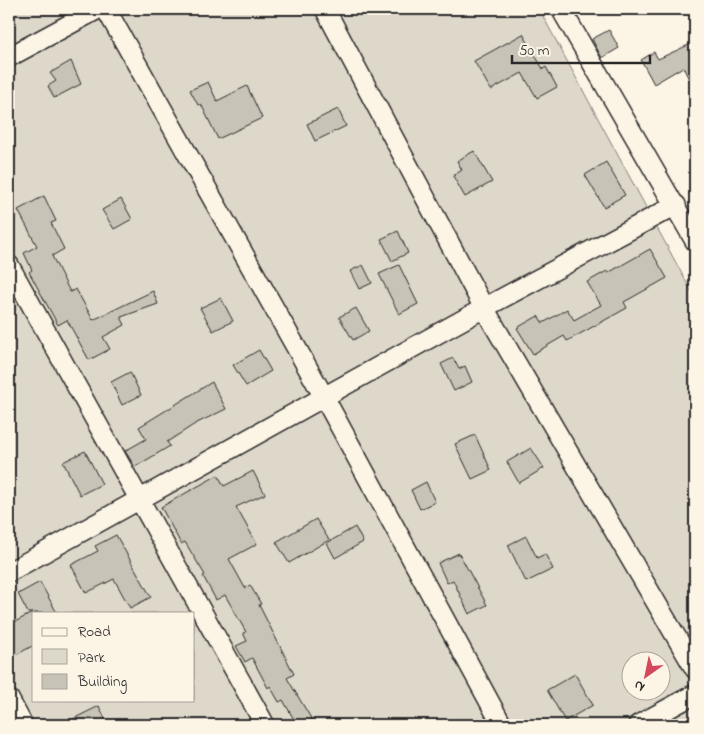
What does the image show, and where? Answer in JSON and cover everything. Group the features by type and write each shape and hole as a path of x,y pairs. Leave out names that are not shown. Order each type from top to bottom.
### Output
{"street":[{"path":"9,57 98,9"},
{"path":"106,9 324,397 502,725"},
{"path":"325,9 484,308 695,670"},
{"path":"561,9 676,205 695,242"},
{"path":"9,572 484,308 676,205"},
{"path":"9,265 265,725"},
{"path":"638,725 695,694"},
{"path":"9,699 23,725"}],"green space":[{"path":"9,9 539,9 695,298 695,725 9,725"}],"building":[{"path":"609,30 619,48 602,58 592,39"},
{"path":"523,34 543,69 546,67 557,87 537,98 522,73 491,90 474,61"},
{"path":"695,42 695,92 683,67 654,84 641,60 654,52 658,59"},
{"path":"71,61 81,84 54,98 48,86 56,81 50,73"},
{"path":"208,82 217,101 247,86 262,118 218,139 201,104 198,105 190,90"},
{"path":"338,109 346,126 315,141 307,124"},
{"path":"474,151 492,182 465,197 453,176 462,170 457,161"},
{"path":"606,162 625,195 604,207 585,175"},
{"path":"44,196 56,221 51,223 64,249 52,256 70,292 76,289 93,320 153,291 158,304 121,317 125,325 103,337 110,349 89,360 67,320 58,325 29,272 32,270 24,253 37,246 18,210"},
{"path":"121,199 132,219 114,229 102,210"},
{"path":"398,231 408,253 392,261 381,239"},
{"path":"650,249 667,278 624,302 627,308 567,341 564,336 533,354 517,328 538,316 543,323 567,309 574,320 601,305 587,282 607,271 608,273"},
{"path":"363,265 372,283 359,289 350,271"},
{"path":"399,265 418,304 399,314 379,274"},
{"path":"221,298 233,321 213,331 200,308"},
{"path":"356,308 369,331 353,340 339,317"},
{"path":"259,350 271,371 246,386 233,365"},
{"path":"453,358 459,369 465,366 472,382 454,391 441,364"},
{"path":"130,372 141,395 122,405 111,382"},
{"path":"212,382 226,409 195,424 167,442 170,446 135,467 125,451 146,439 139,427"},
{"path":"475,435 491,470 472,479 455,444"},
{"path":"531,448 544,468 519,483 507,462"},
{"path":"85,451 102,484 80,495 63,462"},
{"path":"253,471 265,494 236,507 257,544 229,559 245,588 250,585 261,604 259,605 294,674 287,678 315,725 297,725 283,700 279,702 270,686 268,688 252,658 245,662 236,646 247,641 243,633 246,632 225,595 216,600 203,576 205,575 185,542 181,544 161,507 218,475 224,486"},
{"path":"426,482 435,502 420,509 411,490"},
{"path":"316,519 329,540 289,563 276,542"},
{"path":"355,527 363,542 335,558 327,543"},
{"path":"116,535 151,597 130,608 114,579 86,593 71,565 98,551 95,546"},
{"path":"526,536 537,558 545,554 553,569 526,582 508,545"},
{"path":"459,553 487,605 469,614 453,580 447,583 438,563"},
{"path":"40,582 56,612 28,613 18,594"},
{"path":"32,613 32,646 16,655 9,643 9,625"},
{"path":"575,674 593,705 565,721 547,690"},
{"path":"99,706 108,725 61,725"}]}
